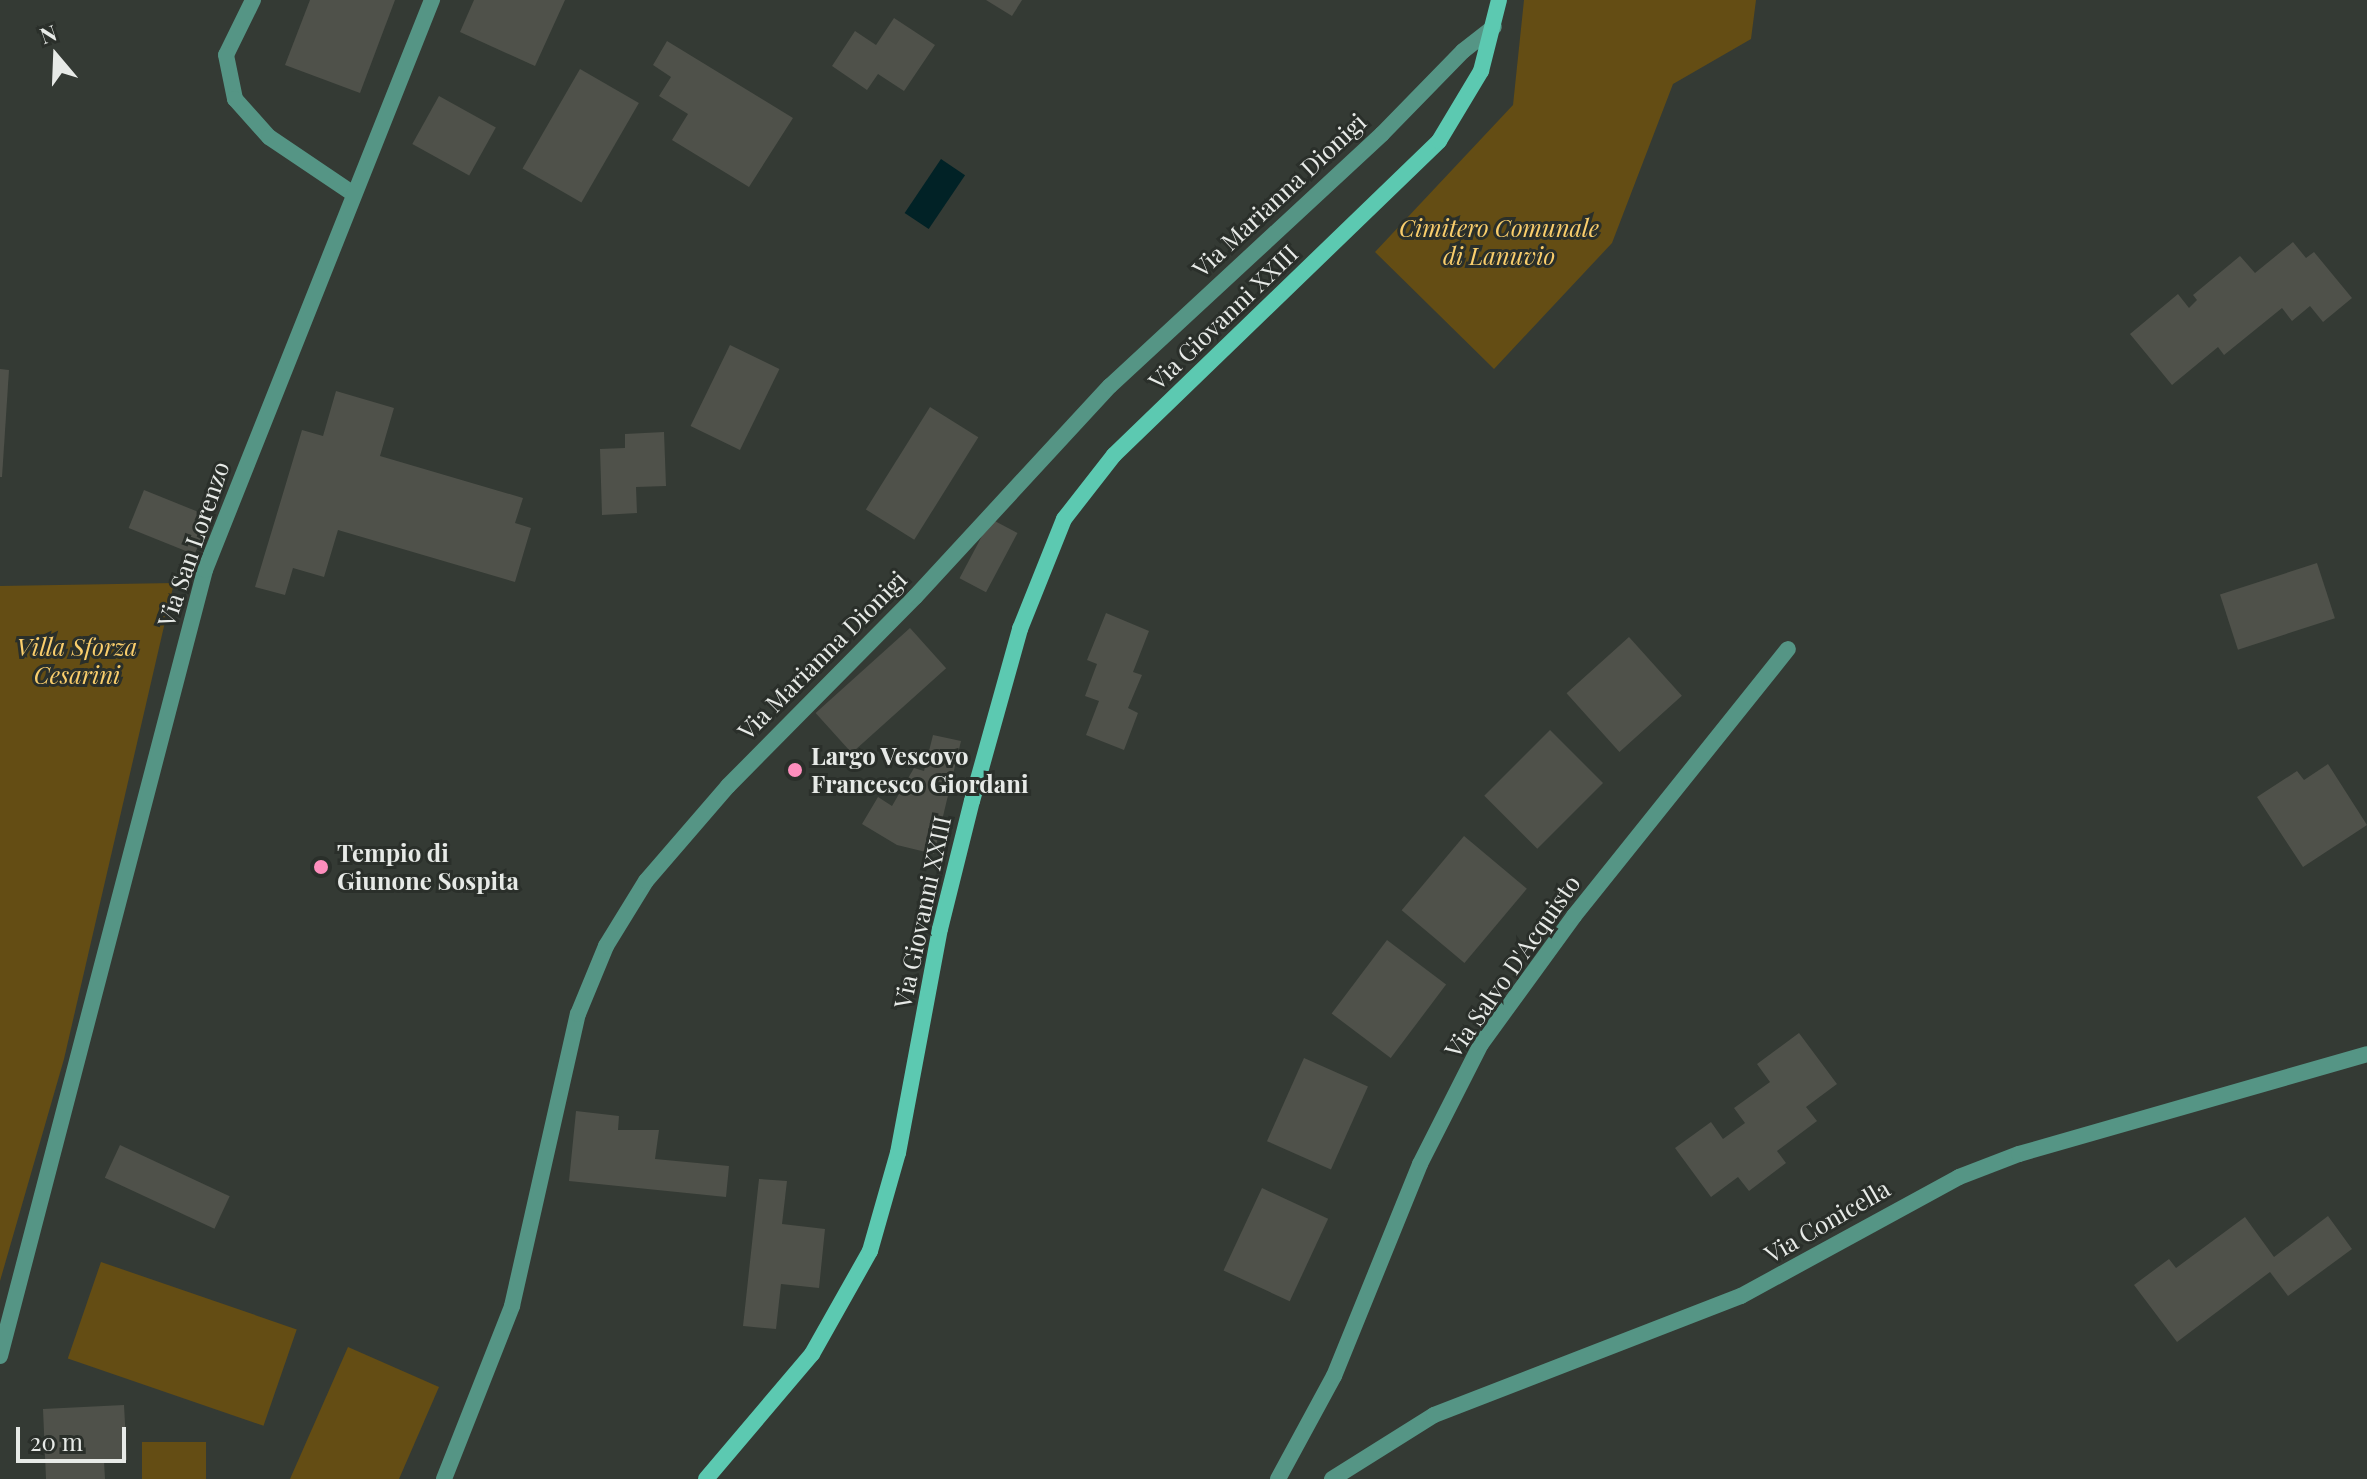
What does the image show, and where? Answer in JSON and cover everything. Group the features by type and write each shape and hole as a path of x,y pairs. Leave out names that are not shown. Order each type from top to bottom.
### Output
{"street":[{"path":"253,0 226,55 235,99 269,137 352,193"},
{"name":"Via San Lorenzo","path":"0,1356 205,570 352,193 432,0"},
{"name":"Via Giovanni XXIII","path":"706,1479 812,1354 870,1251 898,1153 933,966 972,801 1020,629 1064,519 1114,455 1439,141 1470,96 1494,27 1499,0"},
{"name":"Via Marianna Dionigi","path":"444,1479 515,1295 578,1014 606,946 646,881 728,786 915,597 1110,386 1382,134 1463,51 1494,27"},
{"name":"Via Salvo D'Acquisto","path":"1278,1479 1334,1376 1420,1164 1481,1044 1574,916 1788,649"},
{"name":"Via Conicella","path":"1332,1479 1434,1415 1741,1296 1959,1177 2019,1154 2367,1054"}],"green space":[{"name":"Cimitero Comunale di Lanuvio","path":"1524,0 1756,0 1751,39 1673,84 1612,243 1494,369 1375,252 1513,105"},
{"name":"Villa Sforza Cesarini","path":"174,583 64,1059 0,1281 0,586"},
{"path":"101,1262 297,1329 264,1426 68,1358"},
{"path":"348,1347 439,1387 399,1479 290,1479"},
{"path":"142,1442 206,1442 206,1479 142,1479"}],"water":[{"path":"941,159 965,175 929,229 905,213"}],"building":[{"path":"310,0 395,0 360,93 285,65"},
{"path":"474,0 565,0 535,66 460,32"},
{"path":"986,0 1022,0 1012,16"},
{"path":"894,18 935,45 904,91 878,74 867,90 832,66 855,31 876,45"},
{"path":"667,41 793,118 749,187 672,140 688,114 659,96 671,77 653,65"},
{"path":"580,69 639,103 581,203 522,169"},
{"path":"439,96 496,128 469,176 412,144"},
{"path":"2293,242 2306,258 2314,252 2352,298 2323,322 2310,306 2292,321 2282,308 2224,355 2218,347 2172,385 2130,334 2178,294 2189,308 2197,300 2193,295 2240,256 2255,273"},
{"path":"730,345 779,369 740,450 691,426"},
{"path":"0,369 9,370 2,477 0,477"},
{"path":"336,391 394,408 380,456 523,498 515,523 531,528 515,582 338,530 324,577 293,568 285,595 255,587 302,430 323,436"},
{"path":"930,407 978,437 914,540 866,510"},
{"path":"664,432 666,486 636,487 637,513 602,515 600,449 625,448 625,434"},
{"path":"144,490 210,517 194,555 129,528"},
{"path":"991,519 1017,533 986,592 960,578"},
{"path":"2317,563 2335,618 2238,650 2220,595"},
{"path":"1106,613 1149,631 1133,672 1142,675 1128,708 1138,713 1124,750 1086,735 1099,701 1085,696 1097,664 1087,660"},
{"path":"910,628 946,668 852,753 816,713"},
{"path":"1629,637 1682,696 1619,752 1567,693"},
{"path":"1550,730 1603,783 1537,849 1484,796"},
{"path":"933,735 961,741 934,854 897,845 862,824 878,797 892,806 914,768 924,771"},
{"path":"2328,764 2367,825 2303,867 2257,797 2297,771 2304,780"},
{"path":"1464,836 1527,889 1464,963 1402,910"},
{"path":"1387,940 1446,985 1391,1058 1332,1013"},
{"path":"1799,1033 1837,1084 1806,1107 1817,1121 1777,1151 1786,1163 1749,1191 1738,1177 1711,1197 1675,1148 1711,1122 1723,1139 1745,1123 1734,1108 1770,1082 1757,1064"},
{"path":"1304,1058 1368,1086 1331,1170 1267,1141"},
{"path":"576,1111 619,1116 618,1130 659,1130 655,1159 729,1166 726,1197 569,1181"},
{"path":"120,1145 230,1196 214,1229 105,1178"},
{"path":"759,1179 787,1181 782,1224 825,1229 819,1288 781,1284 776,1329 743,1326"},
{"path":"1262,1188 1328,1219 1290,1301 1224,1270"},
{"path":"2328,1216 2352,1249 2288,1296 2270,1272 2177,1342 2134,1285 2169,1259 2176,1268 2245,1217 2274,1257"},
{"path":"124,1405 127,1460 104,1461 105,1479 46,1479 43,1409"}],"place":[{"name":"Largo Vescovo Francesco Giordani","path":"795,770"},
{"name":"Tempio di Giunone Sospita","path":"321,867"}]}
